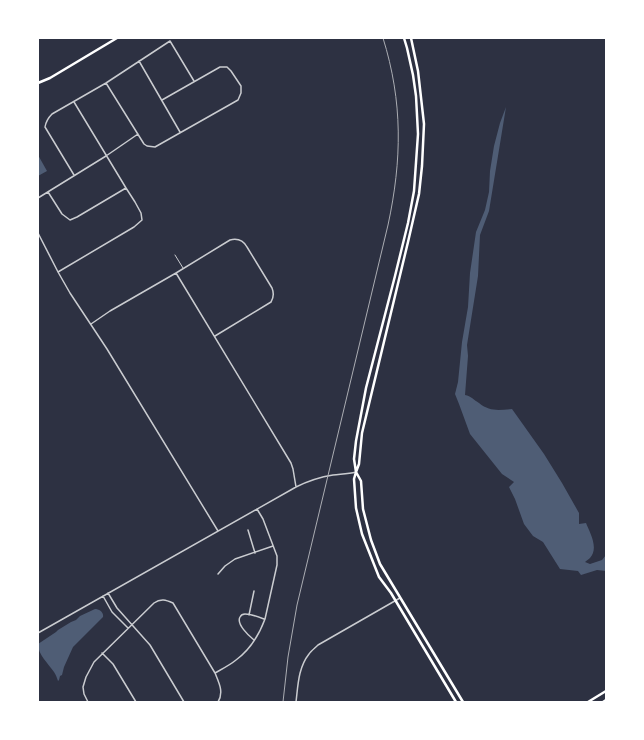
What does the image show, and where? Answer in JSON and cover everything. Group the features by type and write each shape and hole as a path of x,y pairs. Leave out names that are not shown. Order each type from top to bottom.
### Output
{"main road":[{"path":"38,83 50,78 117,38"},
{"path":"404,38 413,75 416,96 418,134 414,191 408,223 366,388 354,459 356,472 360,481 363,509 371,540 380,564 463,702"},
{"path":"411,38 418,71 424,124 421,180 408,242 362,433 359,464 354,479 356,508 362,534 379,577 395,600 456,702"},
{"path":"588,702 606,691"}],"street":[{"path":"74,175 45,127 48,117 106,83 170,41 195,81"},
{"path":"139,61 180,132"},
{"path":"106,83 144,144 155,147 238,100 241,93 241,86 227,67 220,67 162,100"},
{"path":"58,272 134,227 142,220 141,213 74,102"},
{"path":"38,198 106,156 138,134"},
{"path":"48,192 62,214 70,220 126,188"},
{"path":"38,234 70,293 107,349 218,531"},
{"path":"91,324 110,311 230,240 240,240 244,243 268,282 274,296 271,302 215,336"},
{"path":"176,273 291,463 296,487"},
{"path":"38,633 296,487 311,480 326,476 356,472"},
{"path":"215,673 235,661 244,653 254,640 265,619 278,565 277,556 263,519 257,509"},
{"path":"248,530 255,553"},
{"path":"218,574 225,566 235,559 273,546"},
{"path":"249,615 254,590"},
{"path":"108,593 118,608 150,645 184,702"},
{"path":"103,596 112,612 128,628"},
{"path":"296,702 298,677 308,654 318,645 400,598"},
{"path":"88,702 84,694 83,687 90,667 102,653 158,600 166,600 173,603 215,673 221,691 221,698 218,702"},
{"path":"254,640 238,622 240,618 242,615 246,614 265,619"},
{"path":"102,653 113,664 136,702"}],"lane":[{"path":"175,255 183,269"}],"water":[{"path":"506,107 489,211 480,235 478,276 467,345 468,356 465,395 471,397 487,408 499,410 512,409 544,454 562,483 579,513 579,524 586,523 593,540 594,550 590,558 585,562 590,564 602,560 606,555 606,571 597,570 581,575 578,571 560,569 543,542 533,536 524,524 509,487 514,482 502,474 470,434 455,394 468,307 470,273 476,232 485,210 489,192 490,171 494,146"},
{"path":"38,155 47,171 38,176"},
{"path":"95,609 101,611 103,617 73,647 62,675 58,681 56,675 41,655 38,644 80,616"}],"railway":[{"path":"283,702 288,657 297,605 393,201 398,154 397,108 390,62 383,38"}]}
